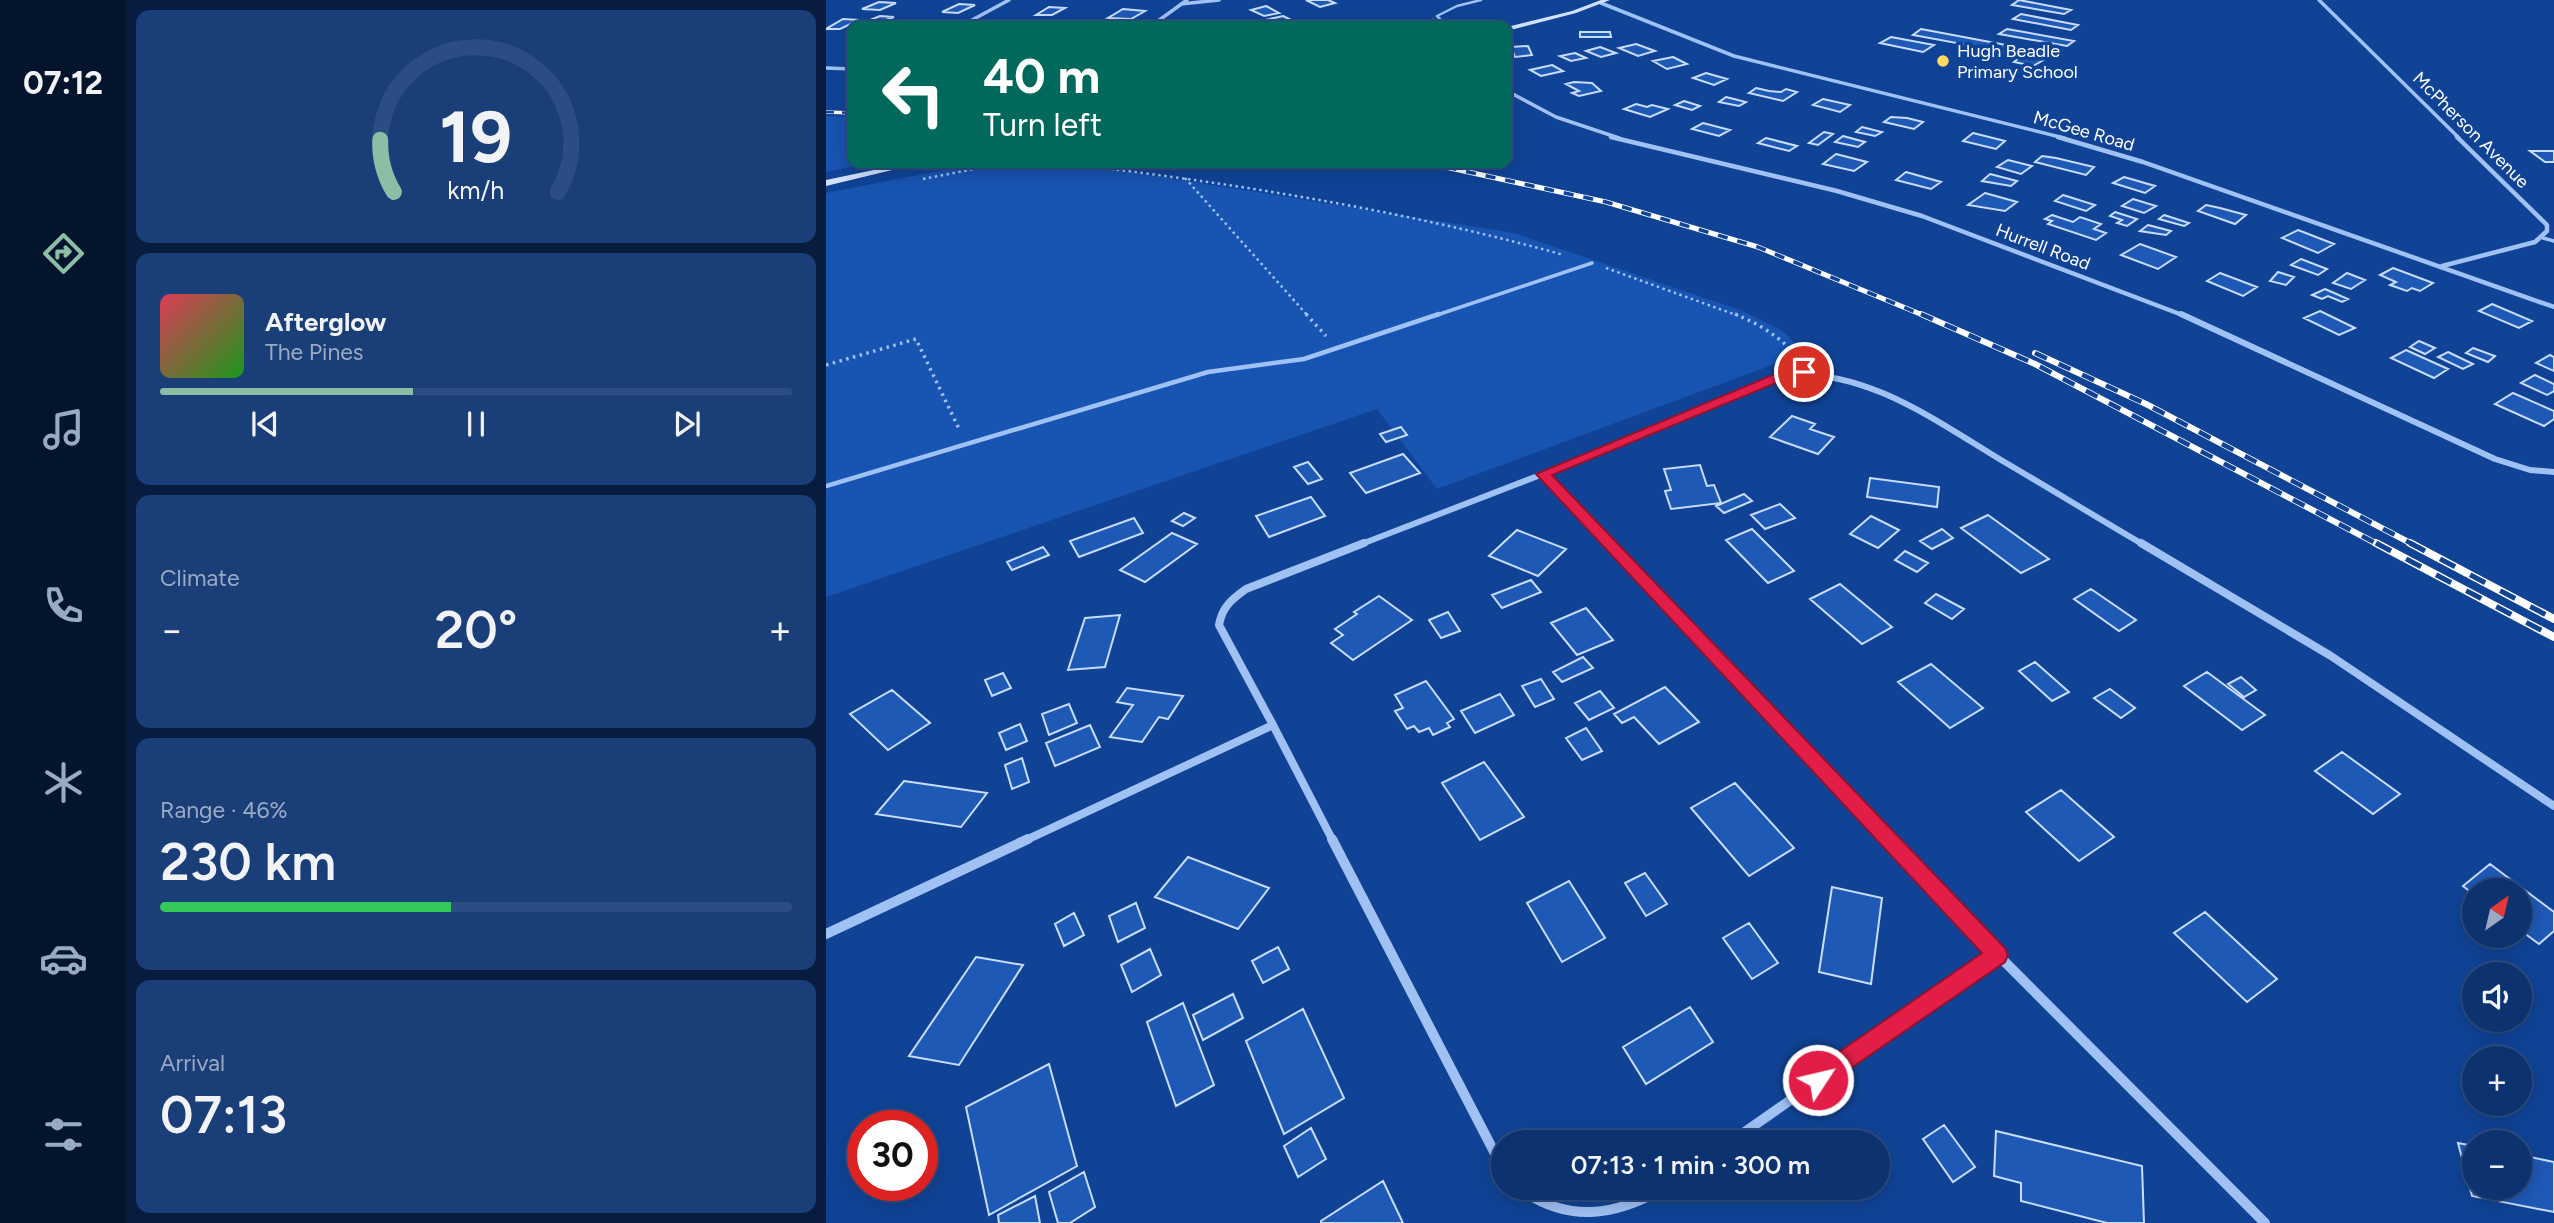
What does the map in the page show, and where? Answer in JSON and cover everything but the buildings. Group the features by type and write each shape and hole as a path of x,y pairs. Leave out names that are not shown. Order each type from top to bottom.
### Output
{"street":[{"path":"970,21 1009,0"},
{"path":"1158,21 1187,0"},
{"path":"1180,5 1219,0"},
{"name":"McPherson Avenue","path":"2319,0 2547,225 2543,238"},
{"path":"1512,28 1604,1"},
{"name":"McGee Road","path":"1604,1 1734,56 2092,146 2442,265 2554,307"},
{"path":"826,68 847,69"},
{"name":"Hurrell Road","path":"1512,94 1556,117 1605,135 1837,191 1934,221 2179,313 2495,459 2530,470 2554,472"},
{"path":"826,183 894,168"},
{"path":"2442,265 2543,238"},
{"path":"1491,1146 1219,625 1220,612 1229,600 1246,589 1543,474 1785,375 1804,372 1859,385 1905,403 2331,656 2554,806"},
{"path":"1543,474 1997,955 2265,1223"},
{"path":"826,934 1273,725"},
{"path":"1748,1130 1997,955"},
{"path":"1530,1200 1569,1218 1603,1217 1646,1200"}],"lane":[{"path":"1440,19 1437,16 1457,6 1482,0"},
{"path":"1421,21 1451,21"},
{"path":"2543,238 2554,241"},
{"path":"826,486 1208,372 1288,363 1592,263"}],"path":[{"path":"1107,168 1185,177 1415,215 1498,235 1592,263 1722,308 1775,334 1795,351 1804,372"},
{"path":"1185,177 1337,347"},
{"path":"826,365 916,339 966,444"}],"shaded area":[{"path":"826,116 847,117 847,168 826,172"},
{"path":"954,168 1105,168 1514,233 1740,310 1783,331 1804,353 1437,489 1377,409 826,597 826,193"}],"railway":[{"path":"826,112 847,113"},
{"path":"1450,168 1606,202 1758,247 1925,316"},
{"path":"1921,314 2035,364 2379,545"},
{"path":"2035,353 2146,404 2414,545"},
{"path":"2376,543 2554,637"},
{"path":"2410,543 2554,619"}],"place":[{"name":"Hugh Beadle Primary School","path":"1943,61"}],"route":[{"path":"1804,372 1785,375 1543,474 1997,955 1818,1080"}]}
